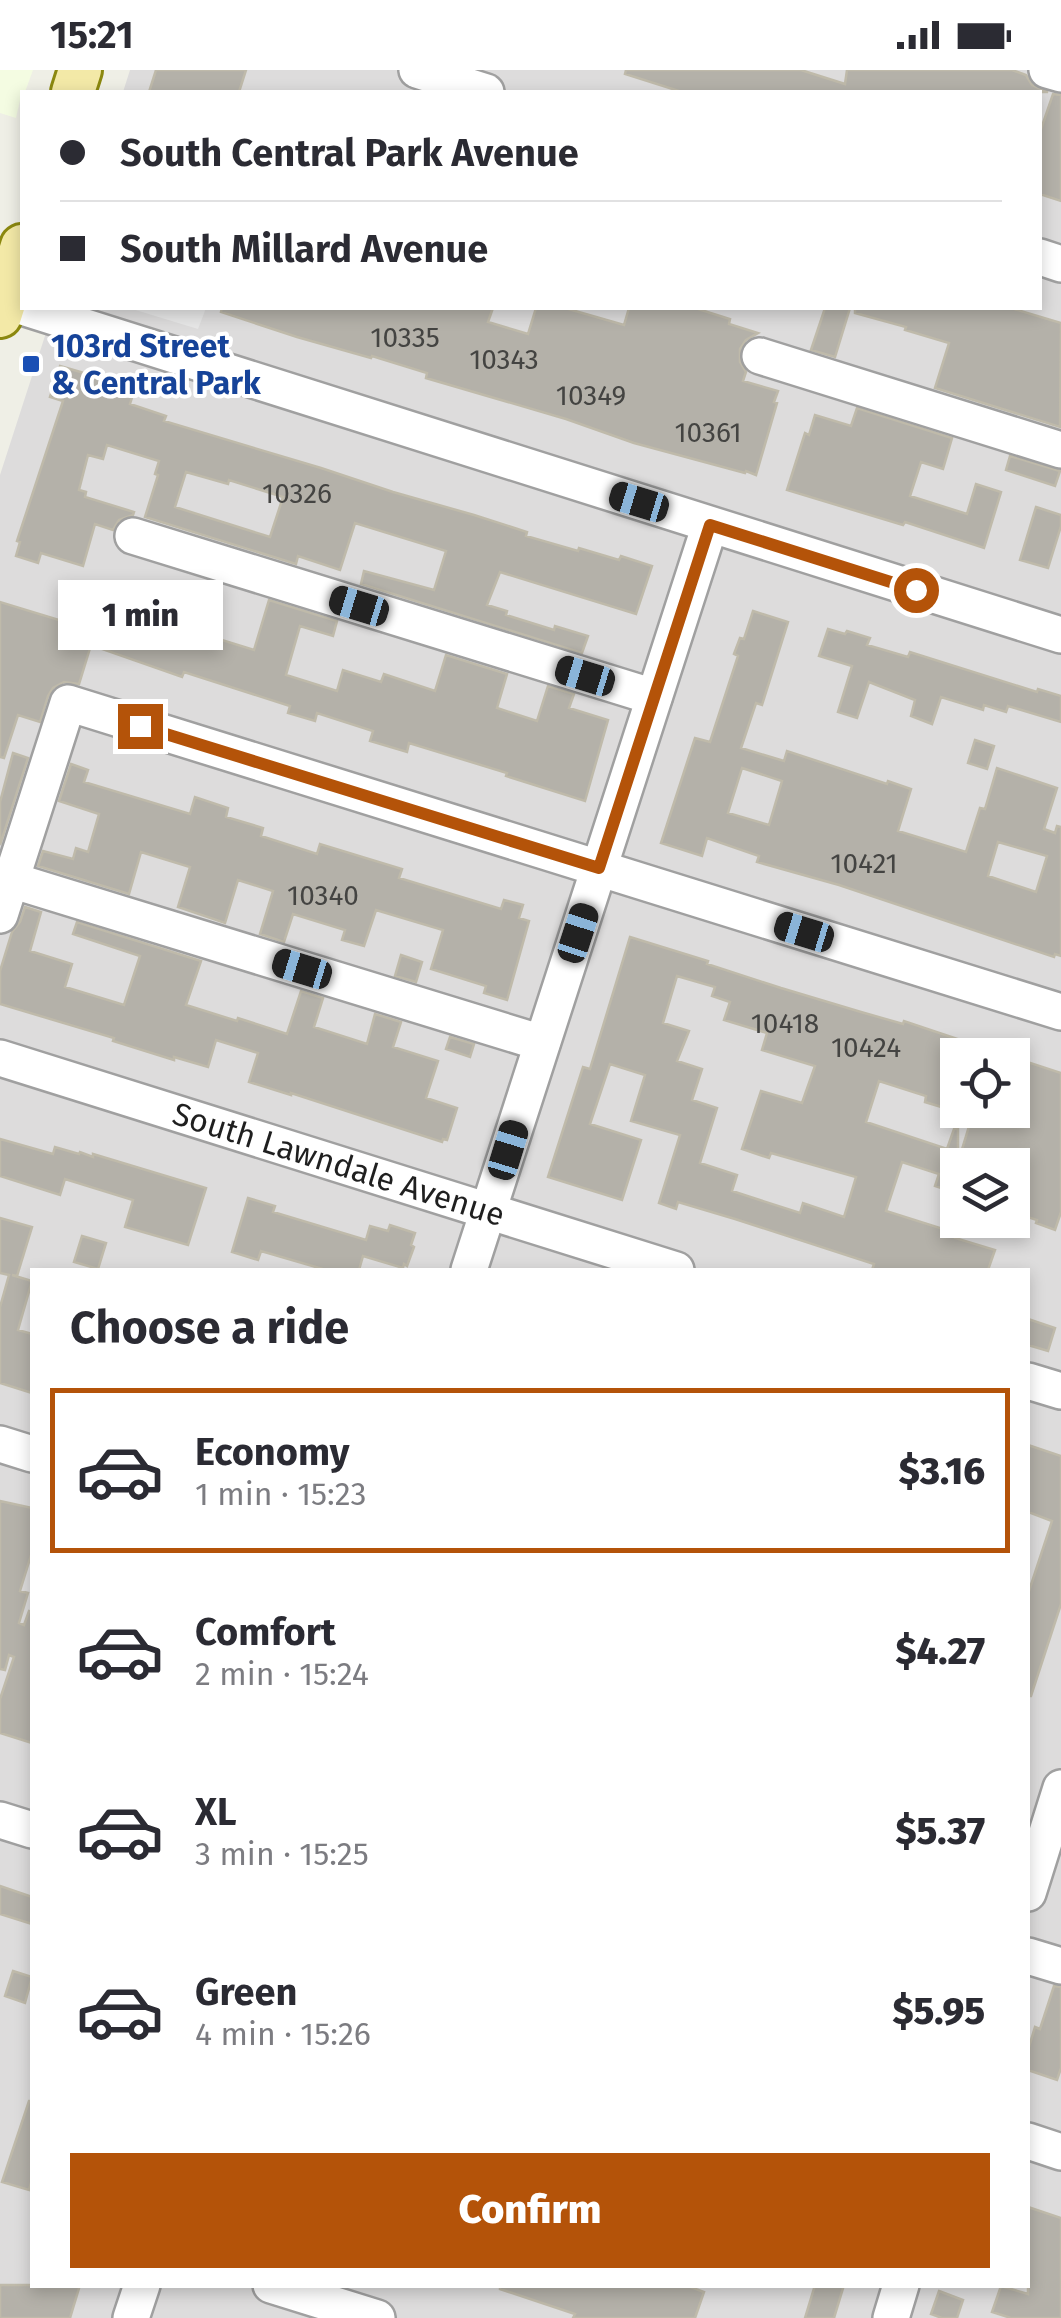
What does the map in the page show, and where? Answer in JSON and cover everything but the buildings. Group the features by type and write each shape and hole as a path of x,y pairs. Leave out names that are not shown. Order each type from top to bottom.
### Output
{"main road":[{"path":"2,306 20,252"}],"street":[{"path":"417,70 480,90"},
{"path":"1047,70 1061,74"},
{"path":"2,306 1061,635"},
{"path":"760,356 1061,450"},
{"path":"471,1268 710,525"},
{"path":"133,536 654,697"},
{"path":"0,915 68,703 1061,1012"},
{"path":"11,880 542,1043"},
{"name":"South Lawndale Avenue","path":"0,1058 670,1268"},
{"path":"1030,1381 1061,1391"},
{"path":"0,1444 30,1453"},
{"path":"1030,1886 1061,1788"},
{"path":"0,1820 30,1829"},
{"path":"1030,1957 1061,1966"},
{"path":"1030,2142 1061,2152"},
{"path":"132,2318 141,2288"},
{"path":"281,2288 377,2318"},
{"path":"891,2318 901,2288"}],"shaded area":[{"path":"0,70 33,70 26,90 20,90 16,118 0,113"},
{"path":"130,70 1061,70 1061,2318 0,2318 0,475 53,310 1042,310 1042,90 124,90"},
{"path":"136,310 205,310 198,329"}],"place":[{"name":"103rd Street & Central Park","path":"31,364"}],"route":[{"path":"140,726 599,868 710,525 916,590"}]}
